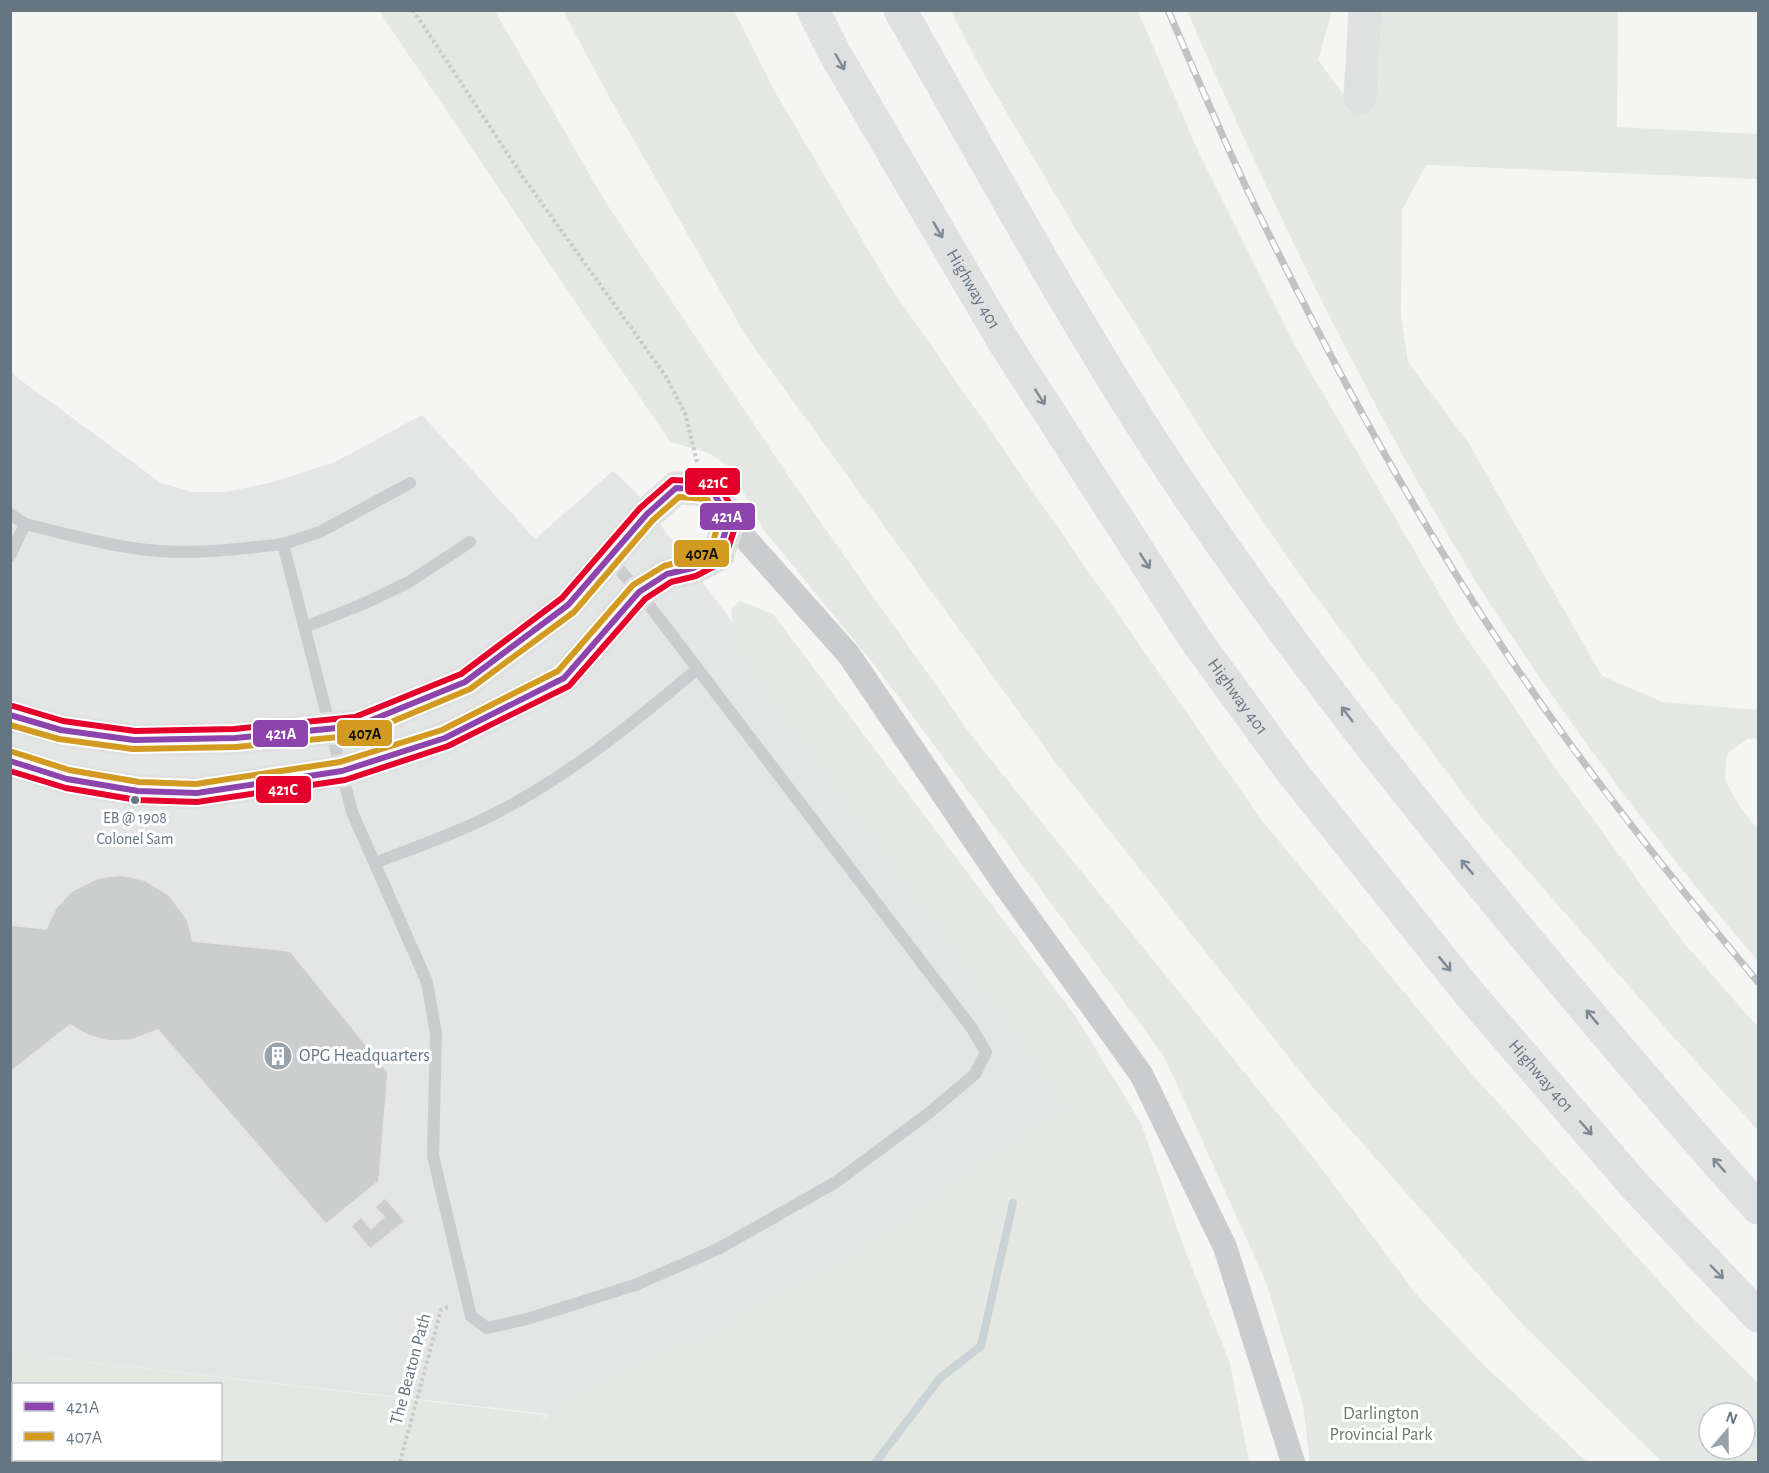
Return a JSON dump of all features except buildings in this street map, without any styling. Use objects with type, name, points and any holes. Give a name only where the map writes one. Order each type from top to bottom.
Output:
[{"type":"main road","name":"Highway 401","points":[[813,10],[834,52],[1002,339],[1202,649],[1292,772],[1408,920],[1635,1186],[1758,1316]]},
{"type":"main road","points":[[900,10],[1097,352],[1144,428],[1252,588],[1414,802],[1660,1099],[1758,1208]]},
{"type":"main road","points":[[1360,97],[1365,10]]},
{"type":"main road","points":[[10,715],[61,730],[134,740],[235,738],[357,726],[465,682],[568,605],[647,514],[676,488],[712,490],[729,520],[718,555],[693,568],[667,574],[639,592],[564,678],[445,738],[342,771],[185,793],[138,791],[67,779],[10,761]]},
{"type":"street","points":[[729,520],[849,655],[1006,886],[1141,1074],[1224,1247],[1293,1462]]},
{"type":"lane","points":[[10,514],[25,524],[89,540],[150,550],[217,550],[283,544],[320,532],[410,483]]},
{"type":"lane","points":[[10,556],[25,524]]},
{"type":"lane","points":[[305,627],[361,605],[409,582],[470,542]]},
{"type":"lane","points":[[283,544],[352,812],[427,982],[436,1034],[433,1156],[471,1316],[487,1328],[527,1319],[635,1285],[718,1249],[836,1182],[929,1113],[975,1074],[986,1052],[971,1027],[696,670],[639,592],[609,559]]},
{"type":"lane","points":[[375,863],[483,820],[565,771],[623,732],[696,670]]},
{"type":"path","points":[[413,10],[525,180],[665,375],[685,413],[696,452],[700,489]]},
{"type":"path","name":"The Beaton Path","points":[[400,1462],[441,1310],[467,1299]]},
{"type":"shaded area","points":[[11,373],[161,483],[193,492],[226,492],[273,482],[335,462],[422,415],[535,539],[613,471],[636,492],[1086,1100],[600,1420],[11,1353]]},
{"type":"green space","name":"Darlington Provincial Park","points":[[379,11],[495,11],[606,203],[795,486],[974,739],[1312,1156],[1417,1295],[1483,1364],[1587,1462],[1310,1462],[1303,1405],[1266,1282],[1164,1056],[877,668],[763,529],[730,467],[709,453],[670,442]]},
{"type":"green space","points":[[563,11],[734,11],[775,92],[889,285],[1260,818],[1470,1072],[1695,1321],[1758,1383],[1758,1462],[1662,1462],[1523,1325],[1310,1084],[1056,763],[746,336],[612,102]]},
{"type":"green space","points":[[951,11],[1138,11],[1197,149],[1293,342],[1457,624],[1559,773],[1683,942],[1758,1027],[1758,1130],[1479,815],[1299,574],[1213,448],[1078,233],[981,69]]},
{"type":"green space","points":[[1187,11],[1332,11],[1318,60],[1342,93],[1376,89],[1381,11],[1618,11],[1617,127],[1758,134],[1758,179],[1426,165],[1402,210],[1401,315],[1408,362],[1469,444],[1602,676],[1663,702],[1758,710],[1758,738],[1747,739],[1727,754],[1725,780],[1740,807],[1758,830],[1758,961],[1671,856],[1616,784],[1478,585],[1437,516],[1359,374],[1287,230]]},
{"type":"green space","points":[[740,601],[773,614],[1076,1017],[1141,1123],[1183,1245],[1230,1363],[1249,1462],[11,1462],[11,1353],[547,1415],[536,1430],[562,1398],[714,1331],[862,1248],[1052,1112],[1067,1109],[736,652],[731,608]]},
{"type":"waterway","points":[[876,1462],[940,1378],[981,1346],[1013,1203]]},
{"type":"railway","points":[[1168,10],[1234,160],[1285,267],[1374,436],[1439,547],[1507,654],[1566,739],[1692,903],[1758,982]]},
{"type":"transit line","name":"421C","points":[[10,771],[66,788],[137,800],[197,802],[345,780],[448,746],[569,686],[645,599],[671,582],[696,576],[724,561],[738,518],[717,482],[672,480],[640,508],[562,598],[461,674],[355,717],[234,729],[135,731],[63,721],[13,706]]},
{"type":"transit line","name":"421A","points":[[10,715],[61,730],[134,740],[235,738],[357,726],[465,682],[568,605],[647,514],[676,488],[712,490],[729,520],[718,555],[693,568],[667,574],[639,592],[564,678],[445,738],[342,771],[197,793],[138,791],[67,779],[10,761]]},
{"type":"transit line","name":"407A","points":[[10,725],[59,739],[133,749],[236,747],[360,735],[470,689],[574,612],[653,520],[679,497],[707,499],[719,521],[711,549],[690,559],[664,566],[633,585],[558,671],[442,730],[340,762],[196,784],[139,782],[69,770],[13,752]]},
{"type":"place","name":"EB @ 1908 Colonel Sam","points":[[135,800]]},
{"type":"place","name":"OPG Headquarters","points":[[278,1056]]}]
